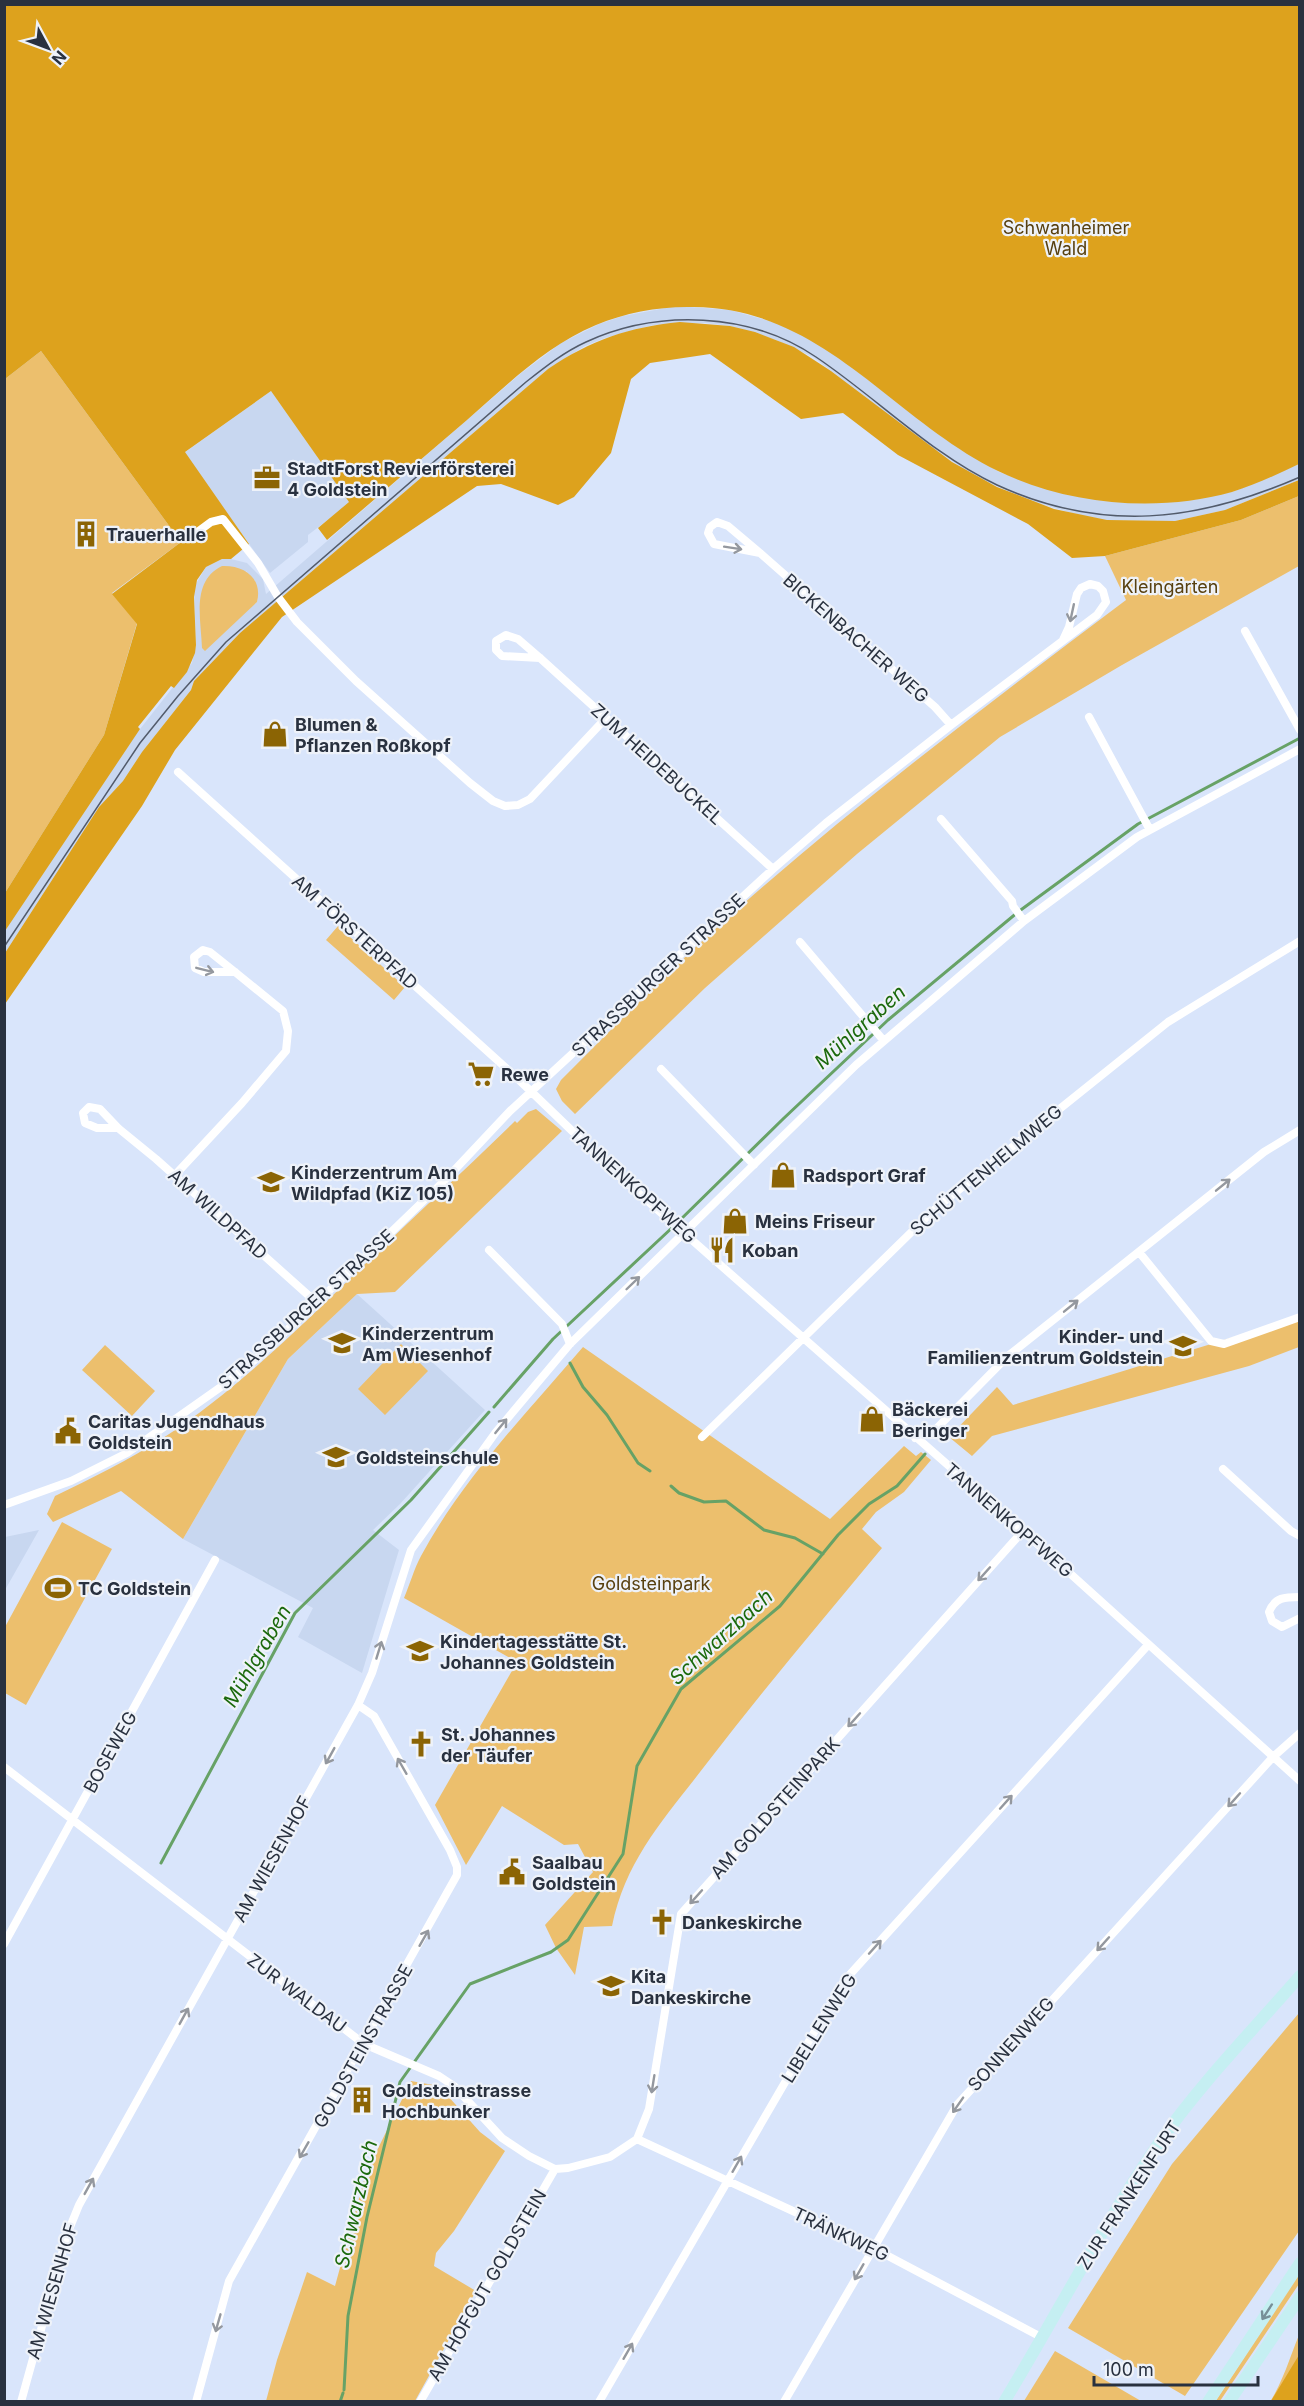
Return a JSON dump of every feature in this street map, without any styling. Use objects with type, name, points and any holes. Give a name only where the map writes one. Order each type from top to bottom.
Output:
[{"type":"street","points":[[192,536],[211,522],[223,519],[258,563],[278,597],[297,622],[338,663],[470,783],[493,801],[505,806],[518,805],[530,799],[606,718]]},
{"type":"street","name":"BICKENBACHER WEG","points":[[759,553],[714,544],[708,533],[710,527],[717,522],[728,525],[935,706],[951,725]]},
{"type":"street","name":"STRASSBURGER STRASSE","points":[[4,1505],[41,1494],[98,1468],[154,1436],[225,1384],[317,1303],[447,1178],[492,1128],[773,869],[951,725],[1063,640],[1104,608],[1106,597],[1098,586],[1090,584],[1077,594],[1069,627],[1063,640]]},
{"type":"street","points":[[1245,631],[1299,729]]},
{"type":"street","name":"ZUM HEIDEBUCKEL","points":[[540,658],[502,656],[496,650],[496,641],[501,636],[511,636],[540,658],[773,869]]},
{"type":"street","points":[[1089,717],[1149,827]]},
{"type":"street","name":"AM WIESENHOF","points":[[21,2402],[68,2232],[79,2205],[358,1705],[372,1673],[411,1550],[496,1432],[570,1344],[686,1232],[752,1163],[882,1039],[1023,919],[1149,827],[1299,749]]},
{"type":"street","name":"AM FÖRSTERPFAD","points":[[178,772],[532,1092]]},
{"type":"street","points":[[941,819],[1012,901],[1023,919]]},
{"type":"street","name":"SCHÜTTENHELMWEG","points":[[702,1437],[934,1209],[1168,1022],[1299,941]]},
{"type":"street","points":[[800,942],[882,1039]]},
{"type":"street","points":[[175,1175],[286,1051],[288,1031],[283,1011],[235,972]]},
{"type":"street","points":[[661,1069],[752,1163]]},
{"type":"street","name":"TANNENKOPFWEG","points":[[532,1092],[618,1175],[686,1232],[915,1438],[1023,1531],[1299,1780]]},
{"type":"street","name":"AM WILDPFAD","points":[[118,1128],[175,1175],[317,1303]]},
{"type":"street","points":[[915,1438],[935,1430],[1008,1356],[1264,1152],[1299,1130]]},
{"type":"street","points":[[489,1250],[562,1324],[570,1344]]},
{"type":"street","points":[[1139,1252],[1211,1341],[1224,1344],[1299,1317]]},
{"type":"street","points":[[1223,1469],[1299,1536]]},
{"type":"street","name":"AM GOLDSTEINPARK","points":[[637,2139],[649,2109],[681,1914],[1023,1531]]},
{"type":"street","name":"BOSEWEG","points":[[4,1944],[215,1560]]},
{"type":"street","points":[[1299,1597],[1278,1598],[1269,1612],[1272,1621],[1282,1627],[1299,1618]]},
{"type":"street","name":"LIBELLENWEG","points":[[599,2402],[844,1981],[1148,1645]]},
{"type":"street","name":"GOLDSTEINSTRASSE","points":[[196,2402],[229,2281],[457,1875],[455,1860],[450,1850],[374,1716],[358,1705]]},
{"type":"street","name":"SONNENWEG","points":[[784,2402],[957,2105],[1273,1757],[1299,1733]]},
{"type":"street","name":"ZUR WALDAU","points":[[4,1767],[364,2044],[439,2076],[454,2086],[502,2138],[555,2169]]},
{"type":"street","name":"ZUR FRANKENFURT","points":[[1004,2402],[1162,2138],[1299,1976]]},
{"type":"street","points":[[555,2169],[583,2165],[610,2157],[637,2139]]},
{"type":"street","name":"TRÄNKWEG","points":[[637,2139],[873,2248],[1041,2337]]},
{"type":"street","name":"AM HOFGUT GOLDSTEIN","points":[[420,2402],[555,2169]]},
{"type":"street","points":[[1208,2402],[1299,2263]]},
{"type":"street","points":[[1229,2402],[1299,2296]]},
{"type":"shaded area","points":[[676,306],[730,310],[780,324],[802,334],[841,359],[962,450],[999,472],[1036,486],[1106,501],[1152,503],[1193,500],[1235,491],[1299,464],[1299,480],[1225,510],[1175,521],[1107,520],[1078,515],[1035,502],[975,477],[813,357],[776,340],[730,326],[705,323],[653,325],[605,338],[585,346],[548,369],[240,633],[194,681],[191,690],[142,752],[123,781],[99,807],[5,953],[5,931],[23,901],[129,743],[192,663],[196,645],[194,587],[206,567],[222,559],[247,563],[263,579],[266,594],[520,374],[561,343],[599,324],[623,316]],"holes":[[[246,571],[255,581],[257,602],[243,614]]]},
{"type":"shaded area","name":"StadtForst Revierförsterei 4 Goldstein","points":[[271,391],[350,503],[308,535],[308,542],[270,573],[184,453]]},
{"type":"shaded area","name":"Goldsteinschule","points":[[357,1294],[485,1410],[400,1504],[373,1530],[399,1550],[362,1673],[298,1637],[313,1608],[183,1539],[288,1359]]},
{"type":"shaded area","points":[[39,1530],[5,1590],[5,1537]]},
{"type":"green space","name":"Schwanheimer Wald","points":[[5,5],[1299,5],[1299,464],[1258,483],[1203,499],[1143,504],[1083,498],[1054,492],[998,471],[960,449],[855,370],[819,346],[781,326],[740,312],[694,307],[669,308],[632,313],[608,320],[560,344],[512,380],[327,540],[318,528],[349,502],[271,391],[185,452],[249,544],[231,559],[222,559],[206,567],[197,580],[194,597],[196,645],[187,672],[174,688],[171,686],[138,727],[140,729],[5,931],[5,893],[104,735],[137,624],[112,594],[181,542],[41,351],[5,379]]},
{"type":"green space","points":[[680,322],[730,326],[755,332],[794,347],[831,371],[952,462],[997,487],[1054,509],[1107,520],[1175,521],[1225,510],[1299,480],[1299,496],[1241,520],[1105,556],[1072,558],[1028,524],[898,455],[843,413],[801,419],[710,354],[650,363],[631,379],[611,453],[574,497],[558,505],[501,484],[477,486],[282,617],[175,750],[142,806],[5,1004],[5,953],[99,807],[123,781],[142,752],[191,690],[194,681],[240,633],[548,369],[580,350],[611,336],[644,327]]},
{"type":"green space","points":[[41,351],[181,542],[112,593],[137,623],[104,735],[5,893],[5,379]]},
{"type":"green space","name":"Kleingärten","points":[[1299,496],[1299,566],[1122,665],[1000,737],[857,854],[705,988],[575,1114],[562,1101],[556,1089],[561,1080],[672,970],[741,906],[882,787],[1126,600],[1105,556],[1241,520]]},
{"type":"green space","points":[[222,566],[238,568],[250,575],[257,586],[257,602],[205,651],[202,648],[200,625],[202,591],[212,573]]},
{"type":"green space","points":[[338,926],[405,987],[394,1000],[326,940]]},
{"type":"green space","points":[[536,1109],[562,1131],[395,1292],[357,1294],[288,1359],[183,1539],[121,1491],[53,1522],[47,1514],[55,1496],[150,1446],[242,1379],[292,1335],[515,1121],[517,1123],[528,1112]]},
{"type":"green space","points":[[1299,1317],[1299,1347],[1249,1366],[992,1436],[972,1456],[949,1437],[997,1387],[1013,1405]]},
{"type":"green space","points":[[401,1344],[428,1371],[385,1415],[358,1389]]},
{"type":"green space","points":[[105,1345],[155,1391],[132,1416],[82,1370]]},
{"type":"green space","name":"Goldsteinpark","points":[[583,1347],[830,1519],[904,1446],[916,1456],[921,1452],[931,1460],[904,1492],[876,1512],[862,1529],[882,1548],[793,1655],[649,1839],[627,1879],[612,1926],[584,1927],[575,1975],[556,1948],[545,1925],[593,1872],[578,1844],[564,1845],[502,1806],[466,1865],[435,1805],[517,1662],[404,1598],[421,1556],[456,1500],[496,1447]]},
{"type":"green space","name":"TC Goldstein","points":[[62,1522],[112,1549],[26,1705],[5,1693],[5,1627]]},
{"type":"green space","points":[[1299,2013],[1299,2231],[1185,2396],[1068,2328],[1172,2164]]},
{"type":"green space","points":[[411,2081],[439,2086],[480,2132],[505,2151],[454,2231],[436,2253],[434,2266],[476,2291],[415,2401],[266,2401],[277,2360],[307,2272],[335,2286],[366,2173]]},
{"type":"green space","points":[[1299,2273],[1299,2284],[1220,2401],[1215,2402]]},
{"type":"green space","points":[[1299,2335],[1299,2401],[1270,2402],[1283,2377]]},
{"type":"green space","points":[[1055,2351],[1141,2401],[1024,2401]]},
{"type":"green space","points":[[1299,2355],[1299,2401],[1271,2401]]},
{"type":"waterway","name":"Mühlgraben","points":[[494,1407],[553,1339],[675,1225],[783,1119],[888,1020],[1018,912],[1138,824],[1300,738]]},
{"type":"waterway","points":[[570,1363],[583,1387],[607,1415],[638,1463],[650,1471]]},
{"type":"waterway","name":"Mühlgraben","points":[[161,1863],[295,1613],[411,1500],[489,1412]]},
{"type":"waterway","name":"Schwarzbach","points":[[344,2390],[348,2316],[367,2217],[400,2082],[470,1984],[551,1952],[568,1940],[623,1854],[637,1766],[681,1689],[780,1606],[838,1535],[869,1504],[897,1486],[925,1454]]},
{"type":"waterway","points":[[671,1486],[679,1493],[704,1502],[726,1501],[764,1530],[795,1538],[823,1554]]},
{"type":"waterway","name":"Schwarzbach","points":[[340,2402],[343,2393]]},
{"type":"tram line","points":[[4,947],[140,743],[226,642],[526,382],[570,350],[614,331],[673,320],[703,320],[762,331],[790,342],[816,357],[927,442],[973,472],[997,485],[1036,500],[1074,510],[1112,515],[1149,516],[1187,512],[1224,504],[1300,477]]},
{"type":"place","name":"StadtForst Revierförsterei 4 Goldstein","points":[[267,478]]},
{"type":"place","name":"Trauerhalle","points":[[86,534]]},
{"type":"place","name":"Blumen & Pflanzen Roßkopf","points":[[275,734]]},
{"type":"place","name":"Rewe","points":[[481,1074]]},
{"type":"place","name":"Radsport Graf","points":[[783,1175]]},
{"type":"place","name":"Kinderzentrum Am Wildpfad (KiZ 105)","points":[[271,1182]]},
{"type":"place","name":"Meins Friseur","points":[[735,1221]]},
{"type":"place","name":"Koban","points":[[722,1250]]},
{"type":"place","name":"Kinderzentrum Am Wiesenhof","points":[[342,1343]]},
{"type":"place","name":"Kinder- und Familienzentrum Goldstein","points":[[1183,1346]]},
{"type":"place","name":"Bäckerei Beringer","points":[[872,1419]]},
{"type":"place","name":"Caritas Jugendhaus Goldstein","points":[[68,1431]]},
{"type":"place","name":"Goldsteinschule","points":[[336,1457]]},
{"type":"place","name":"TC Goldstein","points":[[58,1588]]},
{"type":"place","name":"Kindertagesstätte St. Johannes Goldstein","points":[[420,1651]]},
{"type":"place","name":"St. Johannes der Täufer","points":[[421,1744]]},
{"type":"place","name":"Saalbau Goldstein","points":[[512,1872]]},
{"type":"place","name":"Dankeskirche","points":[[662,1922]]},
{"type":"place","name":"Kita Dankeskirche","points":[[611,1986]]},
{"type":"place","name":"Goldsteinstrasse Hochbunker","points":[[362,2100]]}]
